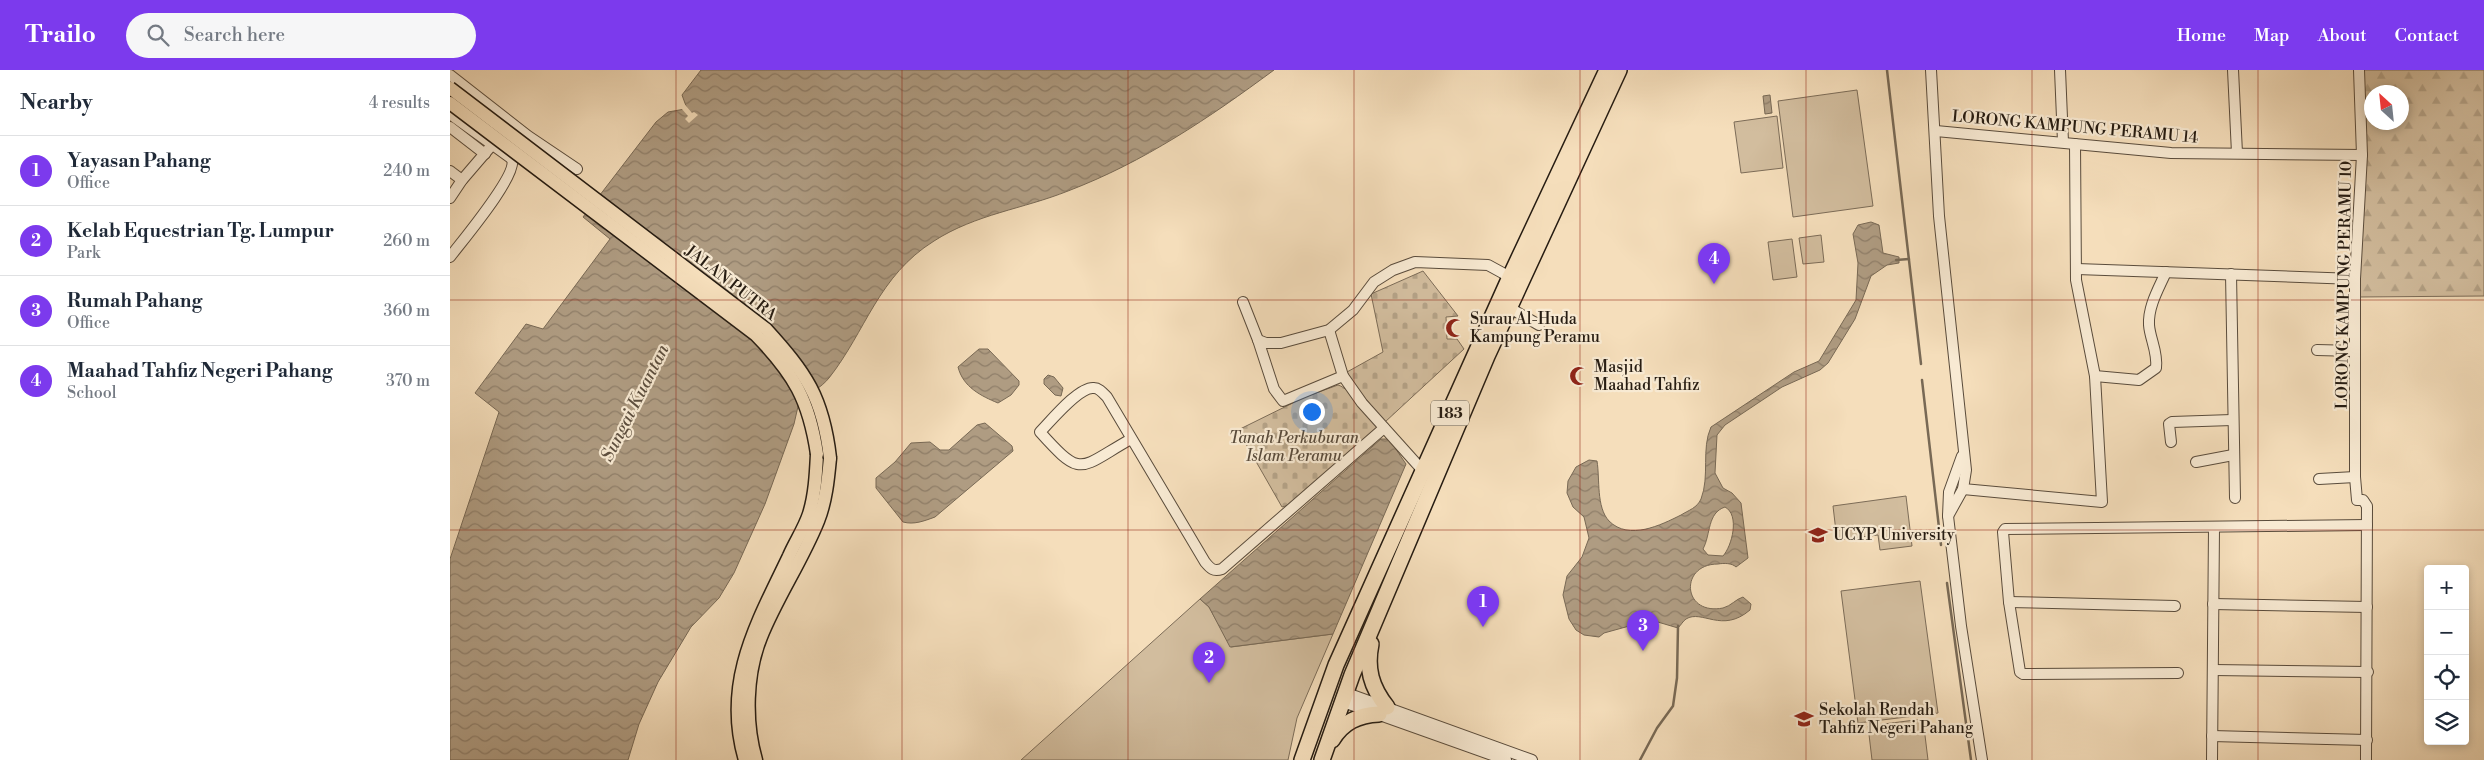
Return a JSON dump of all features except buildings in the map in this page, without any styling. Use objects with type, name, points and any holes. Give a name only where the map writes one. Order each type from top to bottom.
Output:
[{"type":"highway","name":"183","points":[[1302,760],[1336,665],[1510,277],[1607,70]]},
{"type":"highway","name":"183","points":[[1344,697],[1376,618],[1510,308],[1619,70]]},
{"type":"highway","points":[[1319,758],[1327,708],[1334,700],[1344,697],[1340,690],[1339,681],[1375,594],[1374,580]]},
{"type":"highway","points":[[1319,758],[1346,723],[1362,715],[1383,710],[1369,673],[1368,659],[1376,618]]},
{"type":"main road","name":"JALAN PUTRA","points":[[450,88],[766,329],[796,362],[810,384],[826,431],[824,456],[826,489],[819,520],[760,637],[751,672],[749,706],[752,747],[756,760]]},
{"type":"main road","name":"JALAN PUTRA","points":[[450,103],[756,335],[774,354],[801,393],[824,456],[808,515],[750,637],[742,668],[738,710],[745,760]]},
{"type":"street","points":[[1931,70],[1936,131],[1939,216],[1966,470],[1963,489],[1948,516]]},
{"type":"street","points":[[2060,70],[2063,142]]},
{"type":"street","points":[[2233,70],[2237,153]]},
{"type":"street","name":"LORONG KAMPUNG PERAMU 10","points":[[2359,70],[2362,155],[2355,279],[2356,477],[2357,500],[2363,500],[2367,506],[2367,526]]},
{"type":"street","points":[[450,75],[528,136],[550,149],[577,169]]},
{"type":"street","points":[[450,114],[512,159],[514,165],[503,188],[450,257]]},
{"type":"street","points":[[450,127],[485,154]]},
{"type":"street","name":"LORONG KAMPUNG PERAMU 14","points":[[1936,131],[2171,153],[2362,155]]},
{"type":"street","points":[[512,159],[523,156],[530,147],[528,136]]},
{"type":"street","points":[[1963,489],[2102,502],[2095,376],[2076,269],[2075,144]]},
{"type":"street","points":[[450,198],[462,180],[492,145]]},
{"type":"street","points":[[530,147],[550,149]]},
{"type":"street","points":[[450,171],[462,180]]},
{"type":"street","points":[[1258,340],[1266,343],[1281,343],[1329,330],[1353,310],[1374,282],[1408,264],[1422,262],[1479,264],[1494,267],[1510,277]]},
{"type":"street","points":[[2076,269],[2355,279]]},
{"type":"street","points":[[2095,376],[2139,380],[2156,368],[2154,343],[2149,323],[2153,303],[2166,272]]},
{"type":"street","points":[[2230,274],[2235,498]]},
{"type":"street","points":[[1243,302],[1274,389],[1278,397],[1283,401],[1343,376]]},
{"type":"street","points":[[1510,308],[1539,325]]},
{"type":"street","points":[[1329,330],[1343,376],[1384,428],[1424,472]]},
{"type":"street","points":[[2317,350],[2355,351]]},
{"type":"street","points":[[1131,439],[1080,466],[1073,464],[1061,455],[1040,432],[1075,396],[1094,387],[1107,397],[1205,562],[1211,569],[1216,571],[1222,569],[1384,428]]},
{"type":"street","points":[[2171,442],[2168,427],[2172,422],[2232,420]]},
{"type":"street","points":[[1963,453],[1950,492],[1948,516],[1982,760]]},
{"type":"street","points":[[2196,462],[2233,455]]},
{"type":"street","points":[[2318,479],[2356,477]]},
{"type":"street","points":[[2178,673],[2024,674],[2018,667],[2002,532],[2005,529],[2367,526],[2368,672],[2366,760]]},
{"type":"street","points":[[2212,760],[2214,528]]},
{"type":"street","points":[[2009,602],[2175,606]]},
{"type":"street","points":[[2213,604],[2367,607]]},
{"type":"street","points":[[2212,670],[2368,672]]},
{"type":"street","points":[[1344,697],[1352,694],[1383,710],[1506,760]]},
{"type":"street","points":[[1383,710],[1532,760]]},
{"type":"street","points":[[2212,736],[2367,740]]},
{"type":"green space","points":[[2357,70],[2484,70],[2484,296],[2358,297]]},
{"type":"green space","points":[[1857,90],[1873,206],[1793,217],[1778,101]]},
{"type":"green space","points":[[1777,116],[1783,168],[1741,173],[1734,122]]},
{"type":"green space","points":[[1821,235],[1824,262],[1803,264],[1799,238]]},
{"type":"green space","points":[[1792,239],[1797,277],[1773,280],[1768,242]]},
{"type":"green space","name":"Tanah Perkuburan Islam Peramu","points":[[1423,271],[1458,316],[1446,317],[1447,339],[1457,339],[1464,349],[1385,422],[1355,386],[1347,372],[1383,352],[1371,294]]},
{"type":"green space","name":"Tanah Perkuburan Islam Peramu","points":[[1338,385],[1354,397],[1378,428],[1289,505],[1282,507],[1238,430],[1305,397]]},
{"type":"green space","points":[[1906,496],[1912,546],[1880,550],[1878,535],[1837,540],[1833,506]]},
{"type":"green space","points":[[1920,581],[1938,713],[1858,723],[1841,591]]},
{"type":"green space","points":[[1200,599],[1209,607],[1231,647],[1333,634],[1297,718],[1288,760],[1021,760]]},
{"type":"green space","points":[[1923,719],[1928,760],[1872,760],[1868,726]]},
{"type":"water","name":"Sungai Kuantan","points":[[701,70],[1274,70],[1200,122],[1123,167],[1068,191],[966,224],[934,241],[915,255],[899,271],[874,305],[842,360],[829,378],[799,402],[794,424],[765,504],[734,573],[719,598],[691,627],[658,682],[639,724],[628,760],[450,760],[450,559],[499,412],[475,393],[526,324],[543,329],[610,239],[583,217],[656,122],[668,112],[685,109],[686,106],[682,95]]},
{"type":"water","points":[[1770,95],[1772,113],[1765,114],[1763,96]]},
{"type":"water","points":[[1871,222],[1879,225],[1883,253],[1899,257],[1899,263],[1887,265],[1871,276],[1855,319],[1828,363],[1820,370],[1782,387],[1725,425],[1717,435],[1715,473],[1723,488],[1732,493],[1741,503],[1748,558],[1736,567],[1725,563],[1705,566],[1697,572],[1692,580],[1690,589],[1693,598],[1699,604],[1709,608],[1723,608],[1743,597],[1751,604],[1750,610],[1740,617],[1722,621],[1692,617],[1685,620],[1678,628],[1651,620],[1604,633],[1599,637],[1584,635],[1576,630],[1569,619],[1563,595],[1567,576],[1582,557],[1589,538],[1584,517],[1573,507],[1567,493],[1568,481],[1576,467],[1589,460],[1597,461],[1602,508],[1609,521],[1617,527],[1635,531],[1655,527],[1695,507],[1701,499],[1704,490],[1706,444],[1711,427],[1794,372],[1819,361],[1856,300],[1858,263],[1853,234],[1858,225]],"holes":[[[1725,507],[1730,511],[1733,531],[1729,545],[1723,556],[1708,555],[1703,549],[1712,519],[1719,510]]]},
{"type":"water","points":[[979,349],[988,349],[1019,381],[1019,385],[1011,395],[998,403],[974,390],[960,374],[958,367]]},
{"type":"water","points":[[1048,375],[1054,377],[1063,388],[1061,396],[1055,395],[1044,384],[1044,379]]},
{"type":"water","points":[[985,423],[1012,446],[1013,451],[935,517],[915,523],[903,522],[876,488],[876,478],[895,462],[911,443],[930,442],[940,450],[949,450],[977,425]]},
{"type":"water","points":[[1381,439],[1389,439],[1406,464],[1333,634],[1230,647],[1209,607],[1200,599]]},
{"type":"pier","points":[[681,100],[692,113],[694,112],[698,115],[689,123],[685,119],[688,116],[681,108],[684,106]]},
{"type":"waterway","points":[[1887,70],[1921,364]]},
{"type":"waterway","points":[[1896,260],[1909,259]]},
{"type":"waterway","points":[[1922,380],[1941,545]]},
{"type":"waterway","points":[[1947,583],[1971,760]]},
{"type":"waterway","points":[[1640,760],[1657,728],[1673,706],[1677,678],[1678,626]]},
{"type":"place","name":"Maahad Tahfiz Negeri Pahang","points":[[1714,284]]},
{"type":"place","name":"Surau Al-Huda Kampung Peramu","points":[[1455,328]]},
{"type":"place","name":"Masjid Maahad Tahfiz","points":[[1579,376]]},
{"type":"place","name":"UCYP University","points":[[1818,535]]},
{"type":"place","name":"Yayasan Pahang","points":[[1483,627]]},
{"type":"place","name":"Rumah Pahang","points":[[1643,651]]},
{"type":"place","name":"Kelab Equestrian Tg. Lumpur","points":[[1209,683]]},
{"type":"place","name":"Sekolah Rendah Tahfiz Negeri Pahang","points":[[1804,719]]}]
